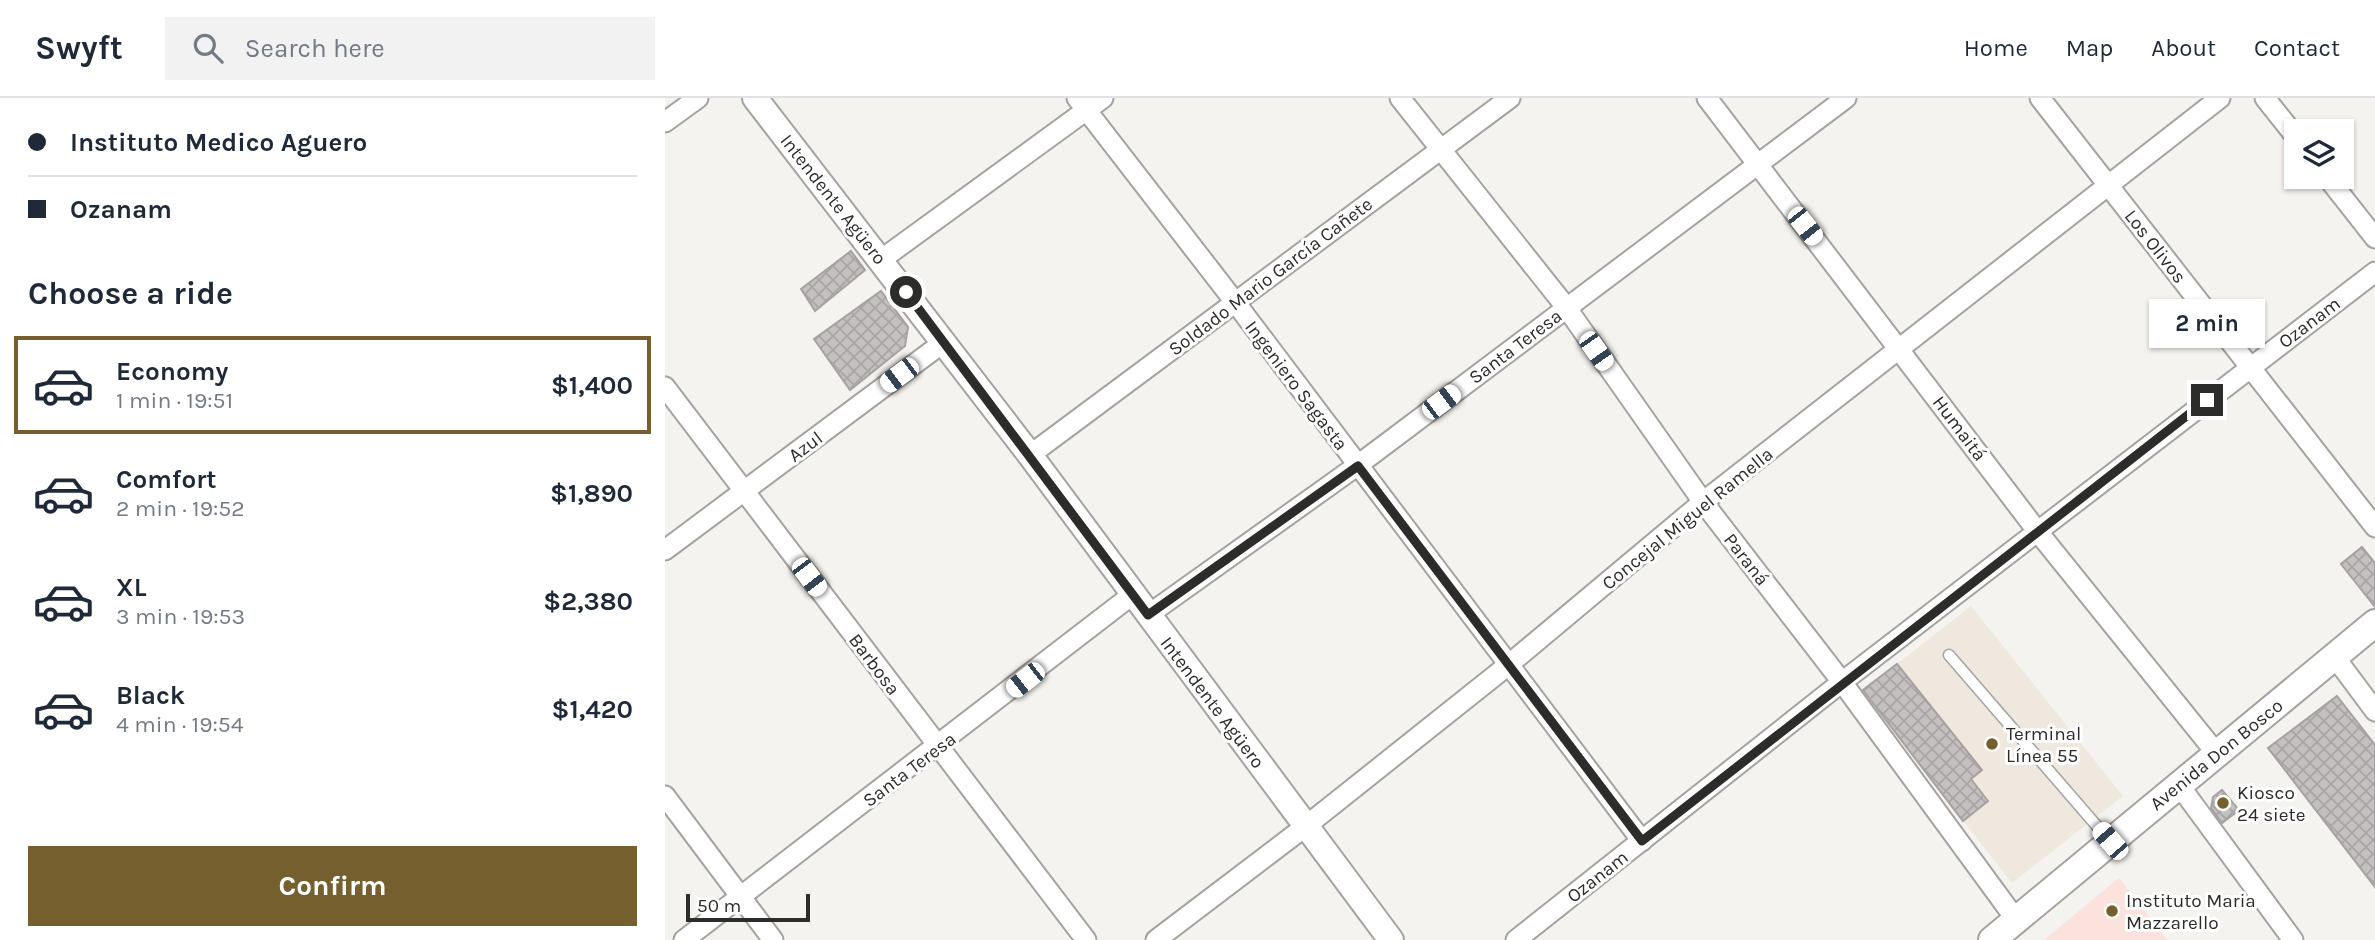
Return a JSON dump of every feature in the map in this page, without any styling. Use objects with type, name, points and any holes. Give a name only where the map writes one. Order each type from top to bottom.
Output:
[{"type":"main road","name":"Avenida Don Bosco","points":[[1992,940],[2375,623]]},
{"type":"street","points":[[665,122],[698,98]]},
{"type":"street","name":"Intendente Agüero","points":[[755,98],[1030,455],[1391,940]]},
{"type":"street","points":[[882,260],[1081,104],[1103,98]]},
{"type":"street","name":"Paraná","points":[[1400,98],[1566,307],[1703,502],[1843,682],[2017,920]]},
{"type":"street","name":"Soldado Mario García Cañete","points":[[1030,455],[1510,98]]},
{"type":"street","name":"Humaitá","points":[[1707,98],[2038,531],[2217,754]]},
{"type":"street","name":"Santa Teresa","points":[[1148,615],[1358,466],[1846,98]]},
{"type":"street","name":"Los Olivos","points":[[2040,98],[2375,527]]},
{"type":"street","name":"Concejal Miguel Ramella","points":[[1156,940],[1306,826],[1507,666],[1703,502],[1901,350],[2220,98]]},
{"type":"street","points":[[2265,98],[2284,122]]},
{"type":"street","name":"Ingeniero Sagasta","points":[[1081,104],[1235,302],[1507,666],[1642,841]]},
{"type":"street","points":[[2336,189],[2375,238]]},
{"type":"street","name":"Ozanam","points":[[1516,940],[1843,682],[2375,272]]},
{"type":"street","name":"Azul","points":[[665,550],[944,342]]},
{"type":"street","name":"Barbosa","points":[[665,387],[1086,940]]},
{"type":"street","name":"Santa Teresa","points":[[684,940],[939,747],[1132,595]]},
{"type":"street","points":[[2334,656],[2375,711]]},
{"type":"street","points":[[2179,785],[2293,940]]},
{"type":"street","points":[[665,796],[773,940]]},
{"type":"lane","points":[[1949,655],[2110,841]]},
{"type":"shaded area","name":"Terminal Línea 55","points":[[1971,606],[2123,796],[2012,883],[1861,692]]},
{"type":"shaded area","name":"Instituto Maria Mazzarello","points":[[2119,878],[2167,940],[2044,940],[2114,882]]},
{"type":"building","points":[[851,251],[865,270],[815,311],[801,289]]},
{"type":"building","points":[[881,291],[908,327],[905,346],[850,390],[814,339]]},
{"type":"building","points":[[2362,547],[2375,563],[2375,607],[2341,564]]},
{"type":"building","points":[[1897,664],[1982,770],[1971,779],[1988,801],[1963,821],[1863,690]]},
{"type":"building","points":[[2337,696],[2375,745],[2375,887],[2268,748]]},
{"type":"building","name":"Kiosco 24 siete","points":[[2222,790],[2239,810],[2222,823],[2211,808],[2213,797]]},
{"type":"place","name":"Terminal Línea 55","points":[[1992,744]]},
{"type":"place","name":"Kiosco 24 siete","points":[[2223,803]]},
{"type":"place","name":"Instituto Maria Mazzarello","points":[[2112,911]]},
{"type":"route","points":[[906,292],[1148,615],[1358,466],[1642,841],[2207,400]]}]
